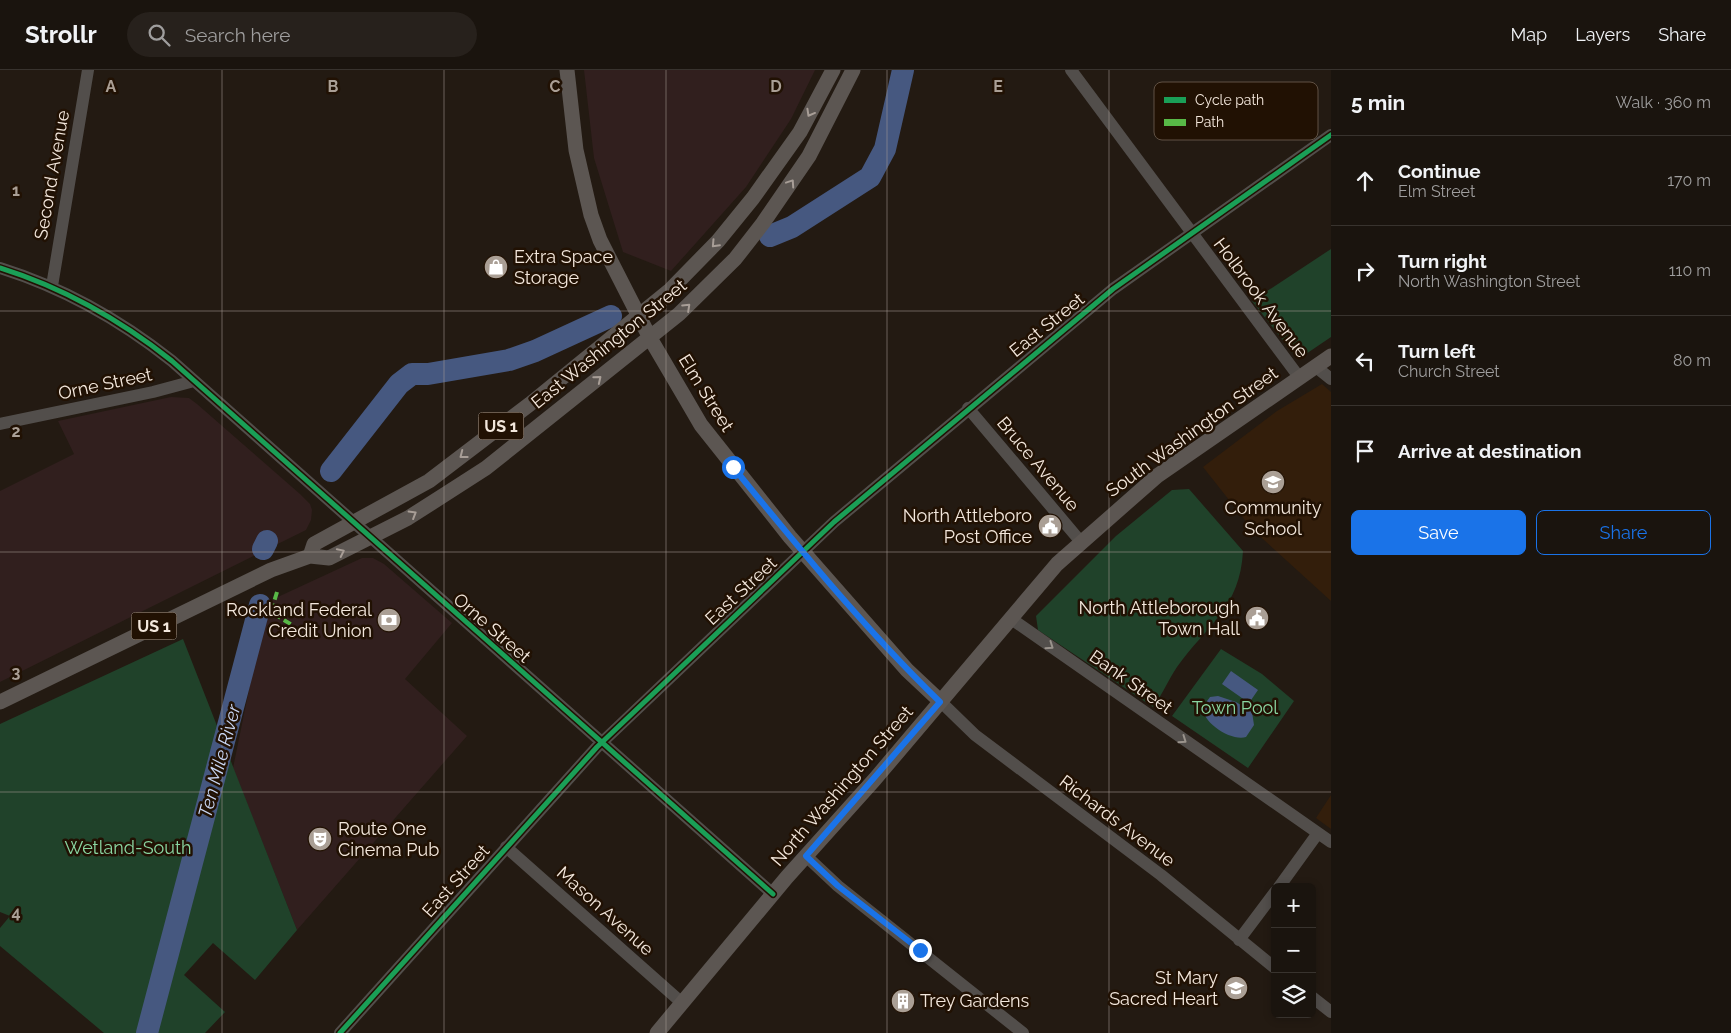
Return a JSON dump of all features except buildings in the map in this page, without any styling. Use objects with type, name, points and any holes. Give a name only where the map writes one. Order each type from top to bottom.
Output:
[{"type":"main road","name":"Elm Street","points":[[567,70],[576,150],[591,215],[600,240],[650,338],[701,425],[803,552],[907,670],[940,702]]},
{"type":"main road","name":"East Washington Street","points":[[310,556],[314,544],[429,481],[530,404],[688,273],[740,216],[800,132],[833,70]]},
{"type":"main road","name":"East Washington Street","points":[[0,702],[245,582],[310,556],[329,558],[408,518],[486,468],[650,338],[704,291],[735,258],[763,224],[809,156],[853,70]]},
{"type":"main road","name":"South Washington Street","points":[[940,702],[1057,564],[1081,542],[1157,476],[1331,356]]},
{"type":"main road","name":"North Washington Street","points":[[660,1032],[682,1002],[773,894],[940,702]]},
{"type":"street","name":"Second Avenue","points":[[52,286],[88,70]]},
{"type":"street","name":"Holbrook Avenue","points":[[1071,70],[1299,377]]},
{"type":"street","name":"East Street","points":[[340,1033],[601,742],[861,498],[1113,289],[1331,135]]},
{"type":"street","points":[[0,268],[52,286],[94,307],[124,325],[194,381]]},
{"type":"street","points":[[1316,367],[1331,379]]},
{"type":"street","name":"Orne Street","points":[[0,424],[153,392],[194,381],[773,894]]},
{"type":"street","name":"Bruce Avenue","points":[[968,408],[1081,542]]},
{"type":"street","name":"Bank Street","points":[[1010,618],[1331,842]]},
{"type":"street","name":"Richards Avenue","points":[[940,702],[975,735],[1162,875],[1271,965]]},
{"type":"street","points":[[1282,883],[1318,833]]},
{"type":"street","name":"Mason Avenue","points":[[506,847],[682,1002]]},
{"type":"street","points":[[806,856],[838,886],[1023,1033]]},
{"type":"street","points":[[1239,940],[1271,897]]},
{"type":"street","points":[[1316,1000],[1331,1012]]},
{"type":"shaded area","points":[[584,70],[815,70],[791,119],[746,187],[671,271],[623,252],[594,158]]},
{"type":"shaded area","name":"Community School","points":[[1322,384],[1331,392],[1331,601],[1252,529],[1203,467],[1277,411]]},
{"type":"shaded area","points":[[171,397],[189,398],[197,404],[300,494],[310,504],[312,510],[311,520],[306,530],[0,682],[0,491],[74,454],[58,421]]},
{"type":"shaded area","points":[[362,558],[373,558],[384,564],[452,623],[405,679],[467,736],[297,930],[233,768],[267,602]]},
{"type":"shaded area","points":[[1331,795],[1331,829],[1316,818]]},
{"type":"green space","points":[[1331,249],[1331,337],[1303,356],[1296,357],[1252,301]]},
{"type":"green space","points":[[1189,489],[1243,551],[1241,571],[1229,602],[1177,667],[1153,707],[1038,630],[1036,616],[1116,536],[1172,490]]},
{"type":"green space","name":"Wetland-South","points":[[183,639],[297,930],[255,980],[213,943],[184,975],[225,1012],[205,1033],[104,1033],[0,946],[0,928],[10,916],[0,912],[0,724]]},
{"type":"green space","name":"Town Pool","points":[[1221,649],[1262,674],[1294,701],[1248,768],[1172,716]]},
{"type":"water","points":[[1231,671],[1258,690],[1249,703],[1222,684]]},
{"type":"water","points":[[1218,696],[1236,702],[1252,712],[1254,725],[1246,737],[1233,737],[1226,734],[1212,725],[1207,719],[1204,713],[1205,705],[1210,697]]},
{"type":"waterway","name":"Ten Mile River","points":[[770,236],[792,227],[870,177],[885,149],[903,70]]},
{"type":"waterway","name":"Ten Mile River","points":[[331,471],[399,384],[412,374],[428,374],[509,360],[535,351],[611,316]]},
{"type":"waterway","name":"Ten Mile River","points":[[263,549],[267,541]]},
{"type":"waterway","name":"Ten Mile River","points":[[147,1033],[260,605]]},
{"type":"marked path","points":[[277,592],[271,612],[292,625],[289,629]]},
{"type":"cycle path","points":[[340,1033],[597,747],[834,522],[1113,289],[1331,135]]},
{"type":"cycle path","points":[[0,268],[46,285],[90,306],[132,332],[172,361],[773,894]]},
{"type":"place","name":"Extra Space Storage","points":[[496,267]]},
{"type":"place","name":"Community School","points":[[1273,482]]},
{"type":"place","name":"North Attleboro Post Office","points":[[1050,526]]},
{"type":"place","name":"North Attleborough Town Hall","points":[[1257,618]]},
{"type":"place","name":"Rockland Federal Credit Union","points":[[389,620]]},
{"type":"place","name":"Route One Cinema Pub","points":[[320,839]]},
{"type":"place","name":"St Mary Sacred Heart","points":[[1236,988]]},
{"type":"place","name":"Trey Gardens","points":[[903,1001]]},
{"type":"route","points":[[733,467],[840,596],[907,670],[940,702],[875,779],[806,856],[838,886],[920,950]]}]
